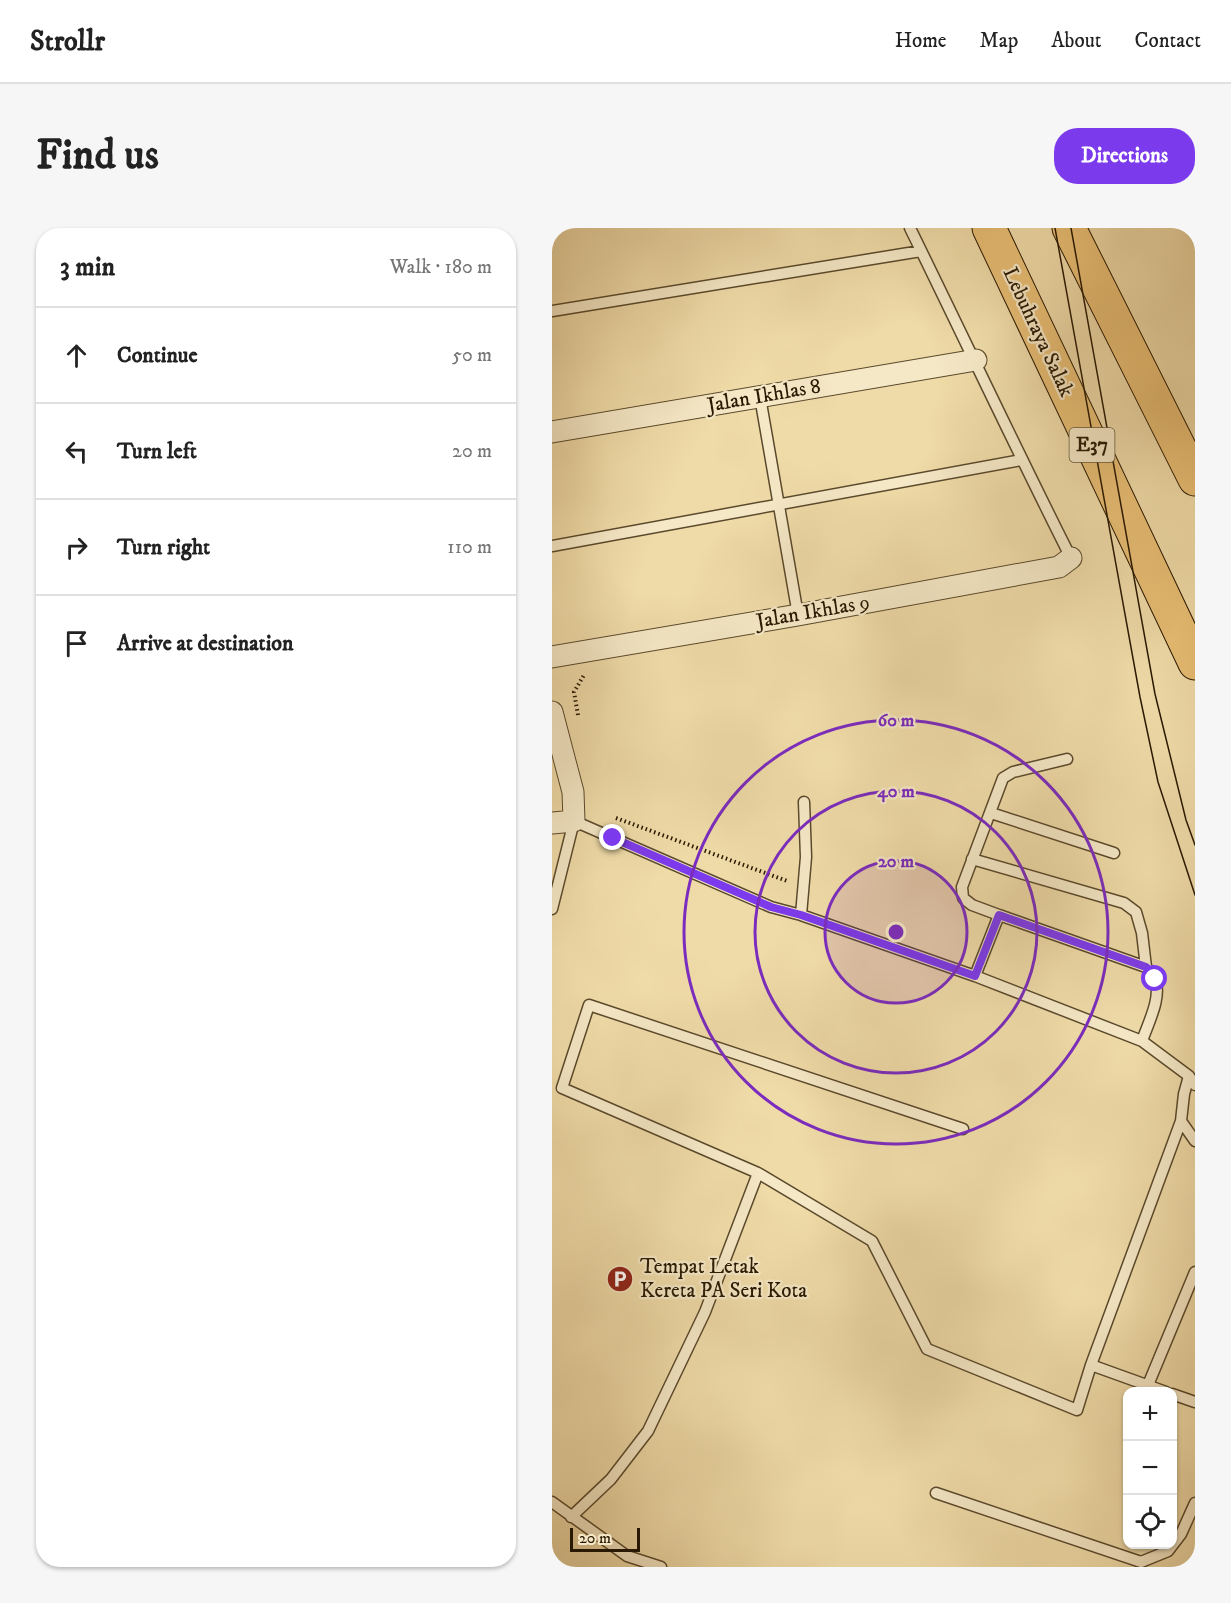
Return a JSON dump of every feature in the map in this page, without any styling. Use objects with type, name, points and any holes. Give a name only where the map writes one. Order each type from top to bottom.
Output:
[{"type":"highway","name":"Lebuhraya Salak","points":[[989,228],[1195,663]]},
{"type":"highway","points":[[1069,228],[1195,479]]},
{"type":"street","name":"Jalan Ikhlas 8","points":[[552,432],[976,360]]},
{"type":"street","name":"Jalan Ikhlas 9","points":[[552,657],[1059,567],[1071,558]]},
{"type":"street","points":[[552,712],[573,792],[574,821],[552,823]]},
{"type":"lane","points":[[910,228],[976,360],[1021,460],[1071,558]]},
{"type":"lane","points":[[552,311],[921,251]]},
{"type":"lane","points":[[760,397],[798,615]]},
{"type":"lane","points":[[552,546],[1021,460]]},
{"type":"lane","points":[[1067,759],[1013,772],[1003,778],[962,887],[963,897],[972,905],[1146,967]]},
{"type":"lane","points":[[801,915],[806,857],[804,802]]},
{"type":"lane","points":[[991,813],[1114,853]]},
{"type":"lane","points":[[552,909],[574,821],[771,907],[801,915],[975,976],[1142,1041],[1192,1080],[1184,1094],[1181,1121],[1091,1365],[1077,1410],[927,1349],[872,1241],[758,1173],[562,1088],[589,1005],[963,1129]]},
{"type":"lane","points":[[972,858],[1124,903],[1137,912],[1146,967],[1155,979],[1156,995],[1142,1041]]},
{"type":"lane","points":[[975,976],[999,915]]},
{"type":"lane","points":[[1181,1121],[1195,1141]]},
{"type":"lane","points":[[571,1516],[611,1479],[648,1431],[705,1312],[758,1173]]},
{"type":"lane","points":[[1148,1385],[1195,1272]]},
{"type":"lane","points":[[1091,1365],[1153,1387]]},
{"type":"lane","points":[[1177,1395],[1195,1402]]},
{"type":"lane","points":[[936,1493],[1141,1562],[1168,1551],[1181,1534],[1195,1503]]},
{"type":"lane","points":[[552,1502],[627,1556],[661,1567]]},
{"type":"path","points":[[579,721],[574,692],[584,675]]},
{"type":"path","points":[[616,818],[804,887]]},
{"type":"tram line","points":[[1055,228],[1140,697],[1158,782],[1195,895]]},
{"type":"tram line","points":[[1071,228],[1155,694],[1186,820],[1195,845]]},
{"type":"place","name":"Tempat Letak Kereta PA Seri Kota","points":[[620,1279]]},
{"type":"route","points":[[613,838],[771,907],[801,915],[975,976],[999,915],[1146,967],[1155,979]]}]
